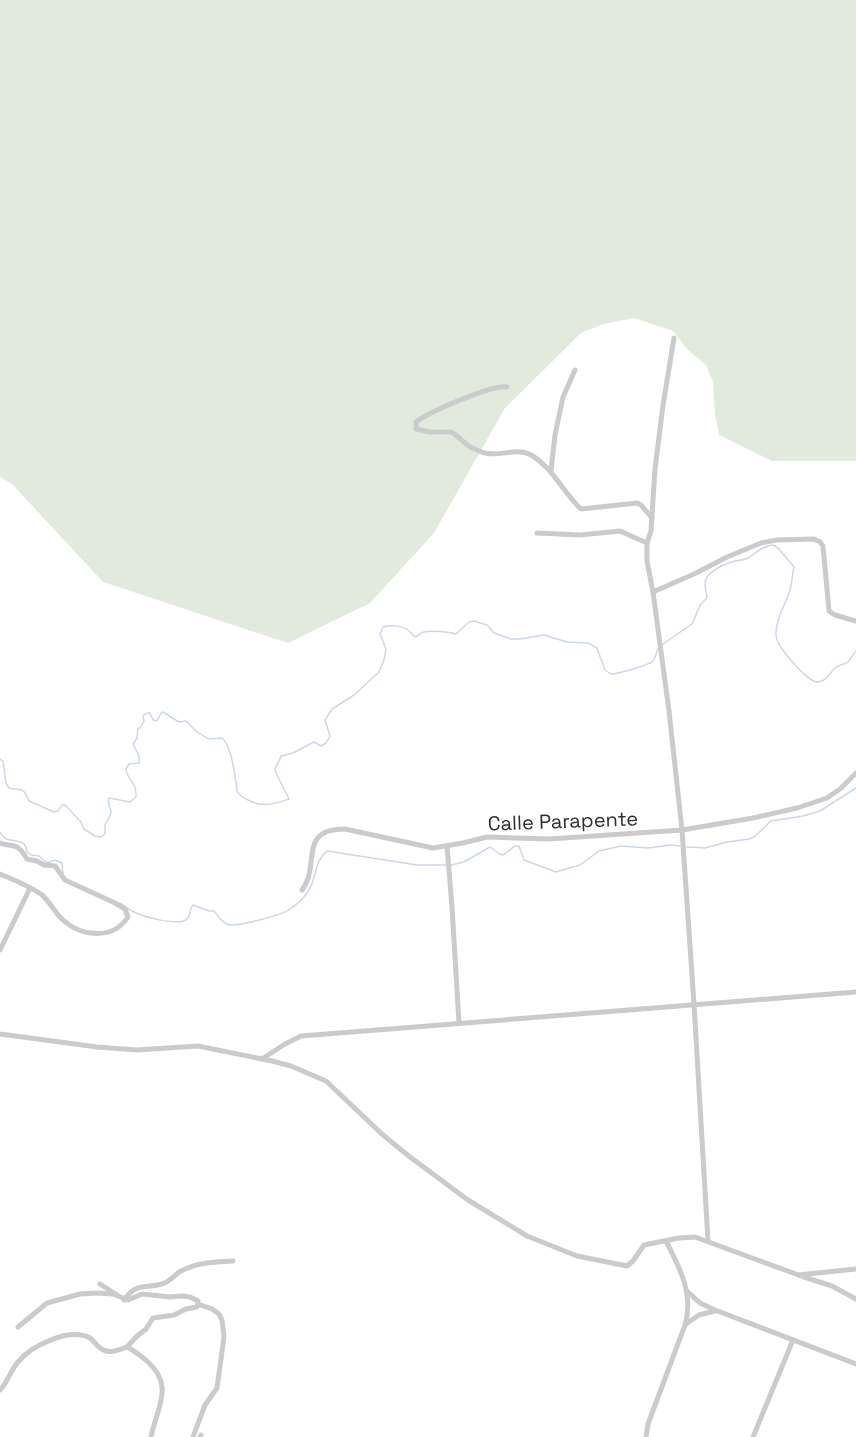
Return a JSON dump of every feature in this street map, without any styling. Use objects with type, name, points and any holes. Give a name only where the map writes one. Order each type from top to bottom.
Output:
[{"type":"street","points":[[674,338],[655,469],[647,561],[669,711],[682,830],[708,1241]]},
{"type":"street","points":[[551,471],[555,435],[563,397],[575,370]]},
{"type":"street","points":[[507,387],[486,390],[433,413],[418,420],[416,429],[454,433],[467,446],[488,454],[525,452],[551,471],[581,509],[637,503],[652,518]]},
{"type":"street","points":[[537,533],[580,535],[620,531],[647,543]]},
{"type":"street","points":[[653,592],[761,543],[814,539],[823,546],[829,611],[856,621]]},
{"type":"street","name":"Calle Parapente","points":[[302,890],[309,878],[311,854],[315,841],[332,830],[355,831],[433,848],[487,837],[549,839],[682,830],[797,808],[827,798],[856,773]]},
{"type":"street","points":[[0,843],[20,848],[27,859],[55,866],[65,880],[115,903],[125,909],[128,917],[117,929],[109,933],[85,932],[60,918],[42,895],[0,874]]},
{"type":"street","points":[[447,846],[459,1023]]},
{"type":"street","points":[[0,950],[30,888]]},
{"type":"street","points":[[262,1059],[301,1036],[856,992]]},
{"type":"street","points":[[0,1034],[137,1050],[198,1046],[291,1066],[326,1081],[410,1157],[468,1200],[528,1236],[577,1256],[624,1266],[631,1263],[644,1245],[690,1237],[708,1241],[832,1286],[856,1299]]},
{"type":"street","points":[[646,1437],[648,1424],[685,1325],[689,1305],[687,1291],[666,1241]]},
{"type":"street","points":[[124,1300],[135,1288],[164,1284],[179,1272],[194,1265],[233,1261]]},
{"type":"street","points":[[798,1275],[856,1269]]},
{"type":"street","points":[[100,1284],[124,1300],[142,1294],[182,1296],[195,1299],[198,1304],[212,1308],[219,1314],[224,1337],[217,1388],[205,1405],[193,1437]]},
{"type":"street","points":[[687,1291],[700,1303],[715,1311],[856,1364]]},
{"type":"street","points":[[18,1327],[47,1303],[84,1293],[118,1296]]},
{"type":"street","points":[[0,1390],[20,1360],[44,1343],[61,1335],[89,1338],[106,1352],[111,1352],[127,1347],[155,1317],[174,1315],[197,1307],[198,1304]]},
{"type":"street","points":[[685,1325],[699,1315],[715,1311]]},
{"type":"street","points":[[753,1437],[793,1340]]},
{"type":"street","points":[[127,1347],[140,1355],[156,1370],[163,1386],[162,1399],[151,1437]]},
{"type":"shaded area","points":[[0,0],[856,0],[856,461],[772,461],[719,435],[713,382],[706,365],[688,350],[673,331],[634,318],[604,324],[581,333],[505,408],[434,533],[370,603],[288,643],[103,582],[12,484],[0,477]]},
{"type":"waterway","points":[[663,644],[692,624],[700,605],[707,598],[705,584],[710,574],[723,565],[746,559],[763,548],[773,545],[794,567],[790,590],[776,630],[777,640],[786,654],[806,676],[820,682],[837,667],[848,662],[856,651]]},
{"type":"waterway","points":[[0,759],[3,761],[6,783],[9,788],[22,790],[29,801],[54,812],[65,805],[81,822],[84,829],[101,837],[105,834],[105,825],[110,816],[109,798],[130,802],[136,797],[134,784],[126,769],[129,764],[139,763],[139,756],[133,744],[137,738],[138,728],[144,721],[143,716],[147,713],[150,713],[156,721],[163,712],[179,722],[186,721],[208,739],[222,738],[230,752],[237,791],[240,795],[264,805],[289,799],[275,770],[281,756],[293,753],[314,742],[321,746],[326,743],[330,736],[325,720],[332,709],[354,695],[379,672],[386,649],[380,634],[383,627],[402,627],[415,637],[427,631],[456,634],[469,622],[474,621],[487,625],[494,633],[511,639],[544,635],[567,642],[588,643],[597,648],[605,670],[611,674],[650,663],[655,658],[658,648]]},
{"type":"waterway","points":[[687,847],[705,848],[749,839],[771,821],[820,811],[856,788]]},
{"type":"waterway","points":[[0,832],[7,839],[23,843],[31,855],[39,856],[47,863],[55,860],[62,863],[63,873]]},
{"type":"waterway","points":[[451,865],[464,862],[490,847],[503,855],[515,846],[519,846],[524,860],[556,872],[580,865],[599,851],[621,846],[648,848],[680,846]]},
{"type":"waterway","points":[[120,903],[144,916],[178,922],[188,918],[193,905],[214,911],[221,920],[232,925],[278,914],[297,904],[310,888],[319,861],[327,851],[417,865],[447,865]]}]
